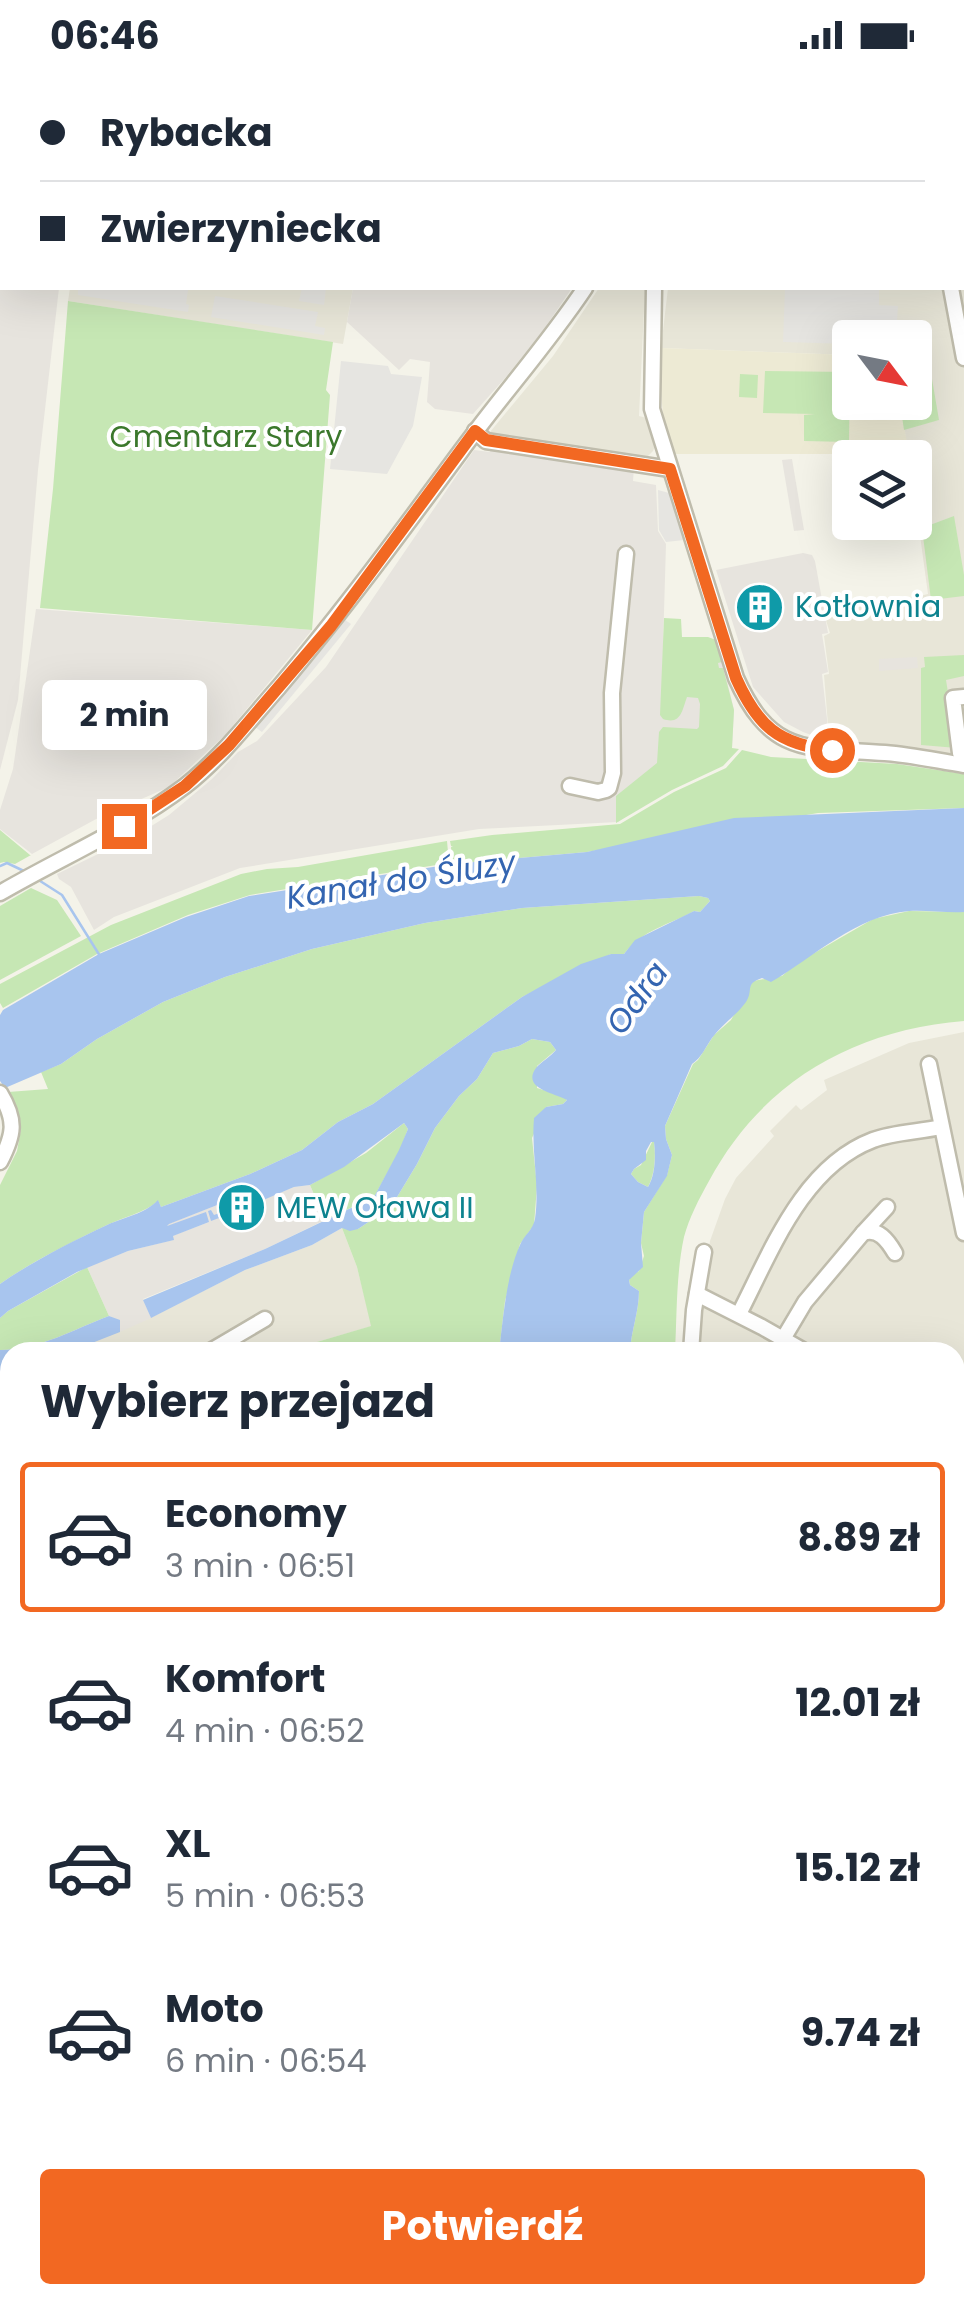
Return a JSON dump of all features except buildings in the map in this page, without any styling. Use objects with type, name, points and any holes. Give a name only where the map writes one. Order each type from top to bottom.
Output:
[{"type":"street","points":[[2,892],[140,816],[185,786],[229,745],[331,626],[584,290]]},
{"type":"street","points":[[654,290],[652,409],[662,468],[736,678],[759,720],[779,735],[812,748],[964,764],[953,698],[964,697]]},
{"type":"street","points":[[952,290],[964,358]]},
{"type":"street","points":[[475,431],[486,440],[662,468]]},
{"type":"street","points":[[570,786],[606,790],[613,773],[612,693],[626,554]]},
{"type":"street","points":[[929,1064],[964,1233]]},
{"type":"street","points":[[0,1093],[14,1131],[0,1162]]},
{"type":"street","points":[[739,1314],[786,1224],[825,1171],[871,1140],[941,1127]]},
{"type":"street","points":[[782,1339],[805,1302],[887,1207]]},
{"type":"street","points":[[862,1234],[877,1232],[895,1254]]},
{"type":"street","points":[[692,1342],[704,1252]]},
{"type":"street","points":[[697,1294],[788,1342]]},
{"type":"street","points":[[226,1342],[265,1320]]},
{"type":"shaded area","points":[[0,290],[59,290],[18,700],[0,770]]},
{"type":"shaded area","points":[[70,290],[353,290],[343,344],[68,301]]},
{"type":"shaded area","points":[[78,290],[188,290],[189,305],[188,312],[78,295]]},
{"type":"shaded area","points":[[302,290],[326,290],[324,305],[299,301]]},
{"type":"shaded area","points":[[353,290],[571,290],[542,332],[473,414],[435,409],[427,402],[430,362],[410,359],[399,370],[347,322]]},
{"type":"shaded area","points":[[598,290],[645,290],[639,416],[647,418],[655,446],[644,460],[491,435],[553,356]]},
{"type":"shaded area","points":[[668,290],[964,290],[964,760],[829,737],[824,675],[829,674],[824,636],[830,633],[823,611],[928,594],[921,540],[932,540],[932,440],[906,440],[903,420],[932,420],[932,320],[832,320],[832,354],[661,348]]},
{"type":"shaded area","points":[[785,290],[879,290],[879,305],[898,306],[897,320],[832,320],[832,343],[783,342]]},
{"type":"shaded area","points":[[215,296],[318,312],[315,326],[325,328],[324,335],[211,317]]},
{"type":"shaded area","points":[[661,348],[832,354],[832,420],[903,420],[907,440],[832,440],[832,454],[674,454],[663,417]]},
{"type":"shaded area","points":[[341,361],[388,366],[391,374],[422,377],[413,426],[387,474],[330,469]]},
{"type":"shaded area","points":[[492,445],[634,467],[633,481],[656,485],[658,531],[666,544],[663,646],[719,648],[734,710],[732,748],[674,781],[618,822],[479,829],[240,868],[114,917],[94,930],[71,887],[57,874],[169,815],[238,752],[257,741],[326,667],[474,450],[490,452]]},
{"type":"shaded area","points":[[792,459],[804,530],[794,531],[782,460]]},
{"type":"shaded area","points":[[658,490],[669,493],[684,540],[666,542],[659,530]]},
{"type":"shaded area","points":[[803,553],[812,555],[815,561],[828,633],[822,634],[828,672],[822,674],[829,737],[817,737],[784,722],[753,687],[716,570]]},
{"type":"shaded area","points":[[36,609],[312,630],[226,734],[169,787],[98,818],[32,854],[0,829],[0,810],[13,769]]},
{"type":"shaded area","points":[[345,620],[351,624],[262,732],[255,727]]},
{"type":"shaded area","points":[[917,657],[918,668],[879,671],[879,659]]},
{"type":"shaded area","points":[[964,1032],[964,1342],[697,1342],[710,1241],[736,1178],[774,1136],[770,1131],[796,1105],[801,1110],[827,1090],[824,1080],[909,1043]]},
{"type":"shaded area","points":[[310,1185],[325,1220],[143,1299],[151,1318],[120,1332],[120,1321],[109,1316],[87,1267],[173,1240],[172,1236],[209,1222],[168,1224],[235,1198],[232,1204],[245,1200],[247,1206],[294,1187]],"holes":[[[232,1204],[227,1215],[211,1220]]]},
{"type":"shaded area","points":[[342,1228],[372,1326],[317,1342],[93,1342],[245,1270],[312,1245]]},
{"type":"green space","name":"Cmentarz Stary","points":[[68,301],[333,342],[326,390],[330,395],[312,630],[40,608]]},
{"type":"green space","points":[[765,371],[832,372],[832,420],[849,420],[849,440],[804,441],[804,415],[815,414],[763,413]]},
{"type":"green space","points":[[740,374],[758,375],[757,398],[739,397]]},
{"type":"green space","points":[[932,379],[939,420],[904,430],[903,420],[932,420]]},
{"type":"green space","points":[[954,516],[964,596],[931,600],[924,540],[932,540],[932,524]]},
{"type":"green space","points":[[664,618],[681,619],[682,637],[716,640],[722,662],[718,663],[719,668],[723,668],[734,710],[732,748],[739,749],[723,766],[616,823],[616,796],[657,763],[659,732],[663,727],[699,727],[698,698],[687,697],[680,716],[674,720],[660,715]]},
{"type":"green space","points":[[964,655],[964,676],[946,680],[957,748],[921,745],[924,657]]},
{"type":"green space","points":[[742,750],[771,757],[897,764],[964,774],[964,808],[818,813],[587,852],[452,864],[450,841],[620,824],[674,792],[726,768]]},
{"type":"green space","points":[[0,830],[31,855],[15,864],[0,863]]},
{"type":"green space","points":[[447,841],[449,863],[250,895],[188,915],[97,954],[3,1008],[0,1003],[0,984],[111,925],[241,874]]},
{"type":"green space","points":[[31,888],[57,900],[81,936],[0,980],[0,906]]},
{"type":"green space","points":[[699,896],[710,901],[700,912],[694,911],[648,933],[624,954],[611,954],[522,997],[302,1150],[161,1207],[158,1201],[52,1253],[0,1284],[0,1185],[17,1151],[21,1129],[8,1092],[48,1089],[41,1072],[61,1064],[163,1002],[312,949],[425,923],[522,908]]},
{"type":"green space","points":[[909,911],[964,912],[964,1021],[923,1026],[849,1049],[784,1089],[756,1116],[709,1181],[686,1230],[678,1280],[675,1342],[631,1342],[639,1291],[629,1280],[639,1271],[644,1256],[644,1212],[667,1175],[672,1155],[665,1126],[693,1064],[714,1035],[731,1020],[753,981],[782,976],[797,963],[873,919]]},
{"type":"green space","points":[[532,1039],[550,1042],[556,1050],[537,1066],[537,1088],[567,1100],[546,1107],[532,1138],[537,1186],[534,1225],[520,1244],[505,1301],[500,1342],[317,1342],[371,1326],[357,1267],[342,1228],[358,1229],[391,1207],[435,1128],[477,1079],[493,1053]]},
{"type":"green space","points":[[404,1123],[408,1129],[400,1150],[374,1197],[325,1220],[310,1185],[366,1153]]},
{"type":"green space","points":[[652,1142],[654,1165],[648,1187],[631,1174],[641,1165]]},
{"type":"green space","points":[[87,1267],[109,1316],[44,1342],[0,1342],[0,1318]]},
{"type":"water","points":[[964,808],[964,912],[890,914],[854,929],[771,982],[756,980],[746,1002],[692,1064],[665,1126],[672,1155],[667,1176],[644,1212],[643,1267],[629,1280],[639,1291],[631,1342],[500,1342],[511,1270],[535,1219],[534,1118],[546,1107],[567,1100],[533,1081],[536,1068],[556,1050],[550,1042],[532,1039],[493,1053],[477,1079],[435,1128],[391,1207],[358,1229],[342,1228],[312,1245],[245,1270],[151,1318],[143,1300],[265,1249],[374,1197],[408,1129],[404,1123],[344,1167],[310,1185],[294,1187],[247,1207],[244,1200],[232,1205],[227,1215],[211,1221],[208,1211],[214,1215],[227,1210],[225,1204],[235,1198],[169,1224],[206,1212],[209,1222],[173,1236],[174,1240],[128,1251],[77,1272],[0,1318],[0,1284],[26,1267],[93,1231],[141,1212],[158,1200],[161,1207],[302,1150],[522,997],[581,964],[624,954],[635,940],[694,911],[700,912],[710,901],[699,896],[522,908],[425,923],[312,949],[163,1002],[61,1064],[5,1088],[0,1081],[3,1010],[99,954],[186,917],[249,896],[452,864],[587,852],[734,818]],"holes":[[[651,1142],[654,1166],[648,1187],[631,1174],[646,1160]]]},
{"type":"water","points":[[109,1316],[120,1320],[120,1332],[94,1342],[44,1342]]},
{"type":"waterway","points":[[0,866],[7,863],[26,872]]},
{"type":"waterway","points":[[37,879],[62,895],[100,956]]},
{"type":"place","name":"Kotłownia","points":[[760,607]]},
{"type":"place","name":"MEW Oława II","points":[[241,1208]]},
{"type":"route","points":[[124,826],[185,786],[229,745],[331,626],[475,431],[486,440],[670,469],[736,678],[750,708],[772,732],[806,746],[832,750]]},
{"type":"water label","name":"Kanał do Śluzy","points":[[401,880]]},
{"type":"water label","name":"Odra","points":[[637,998]]}]
